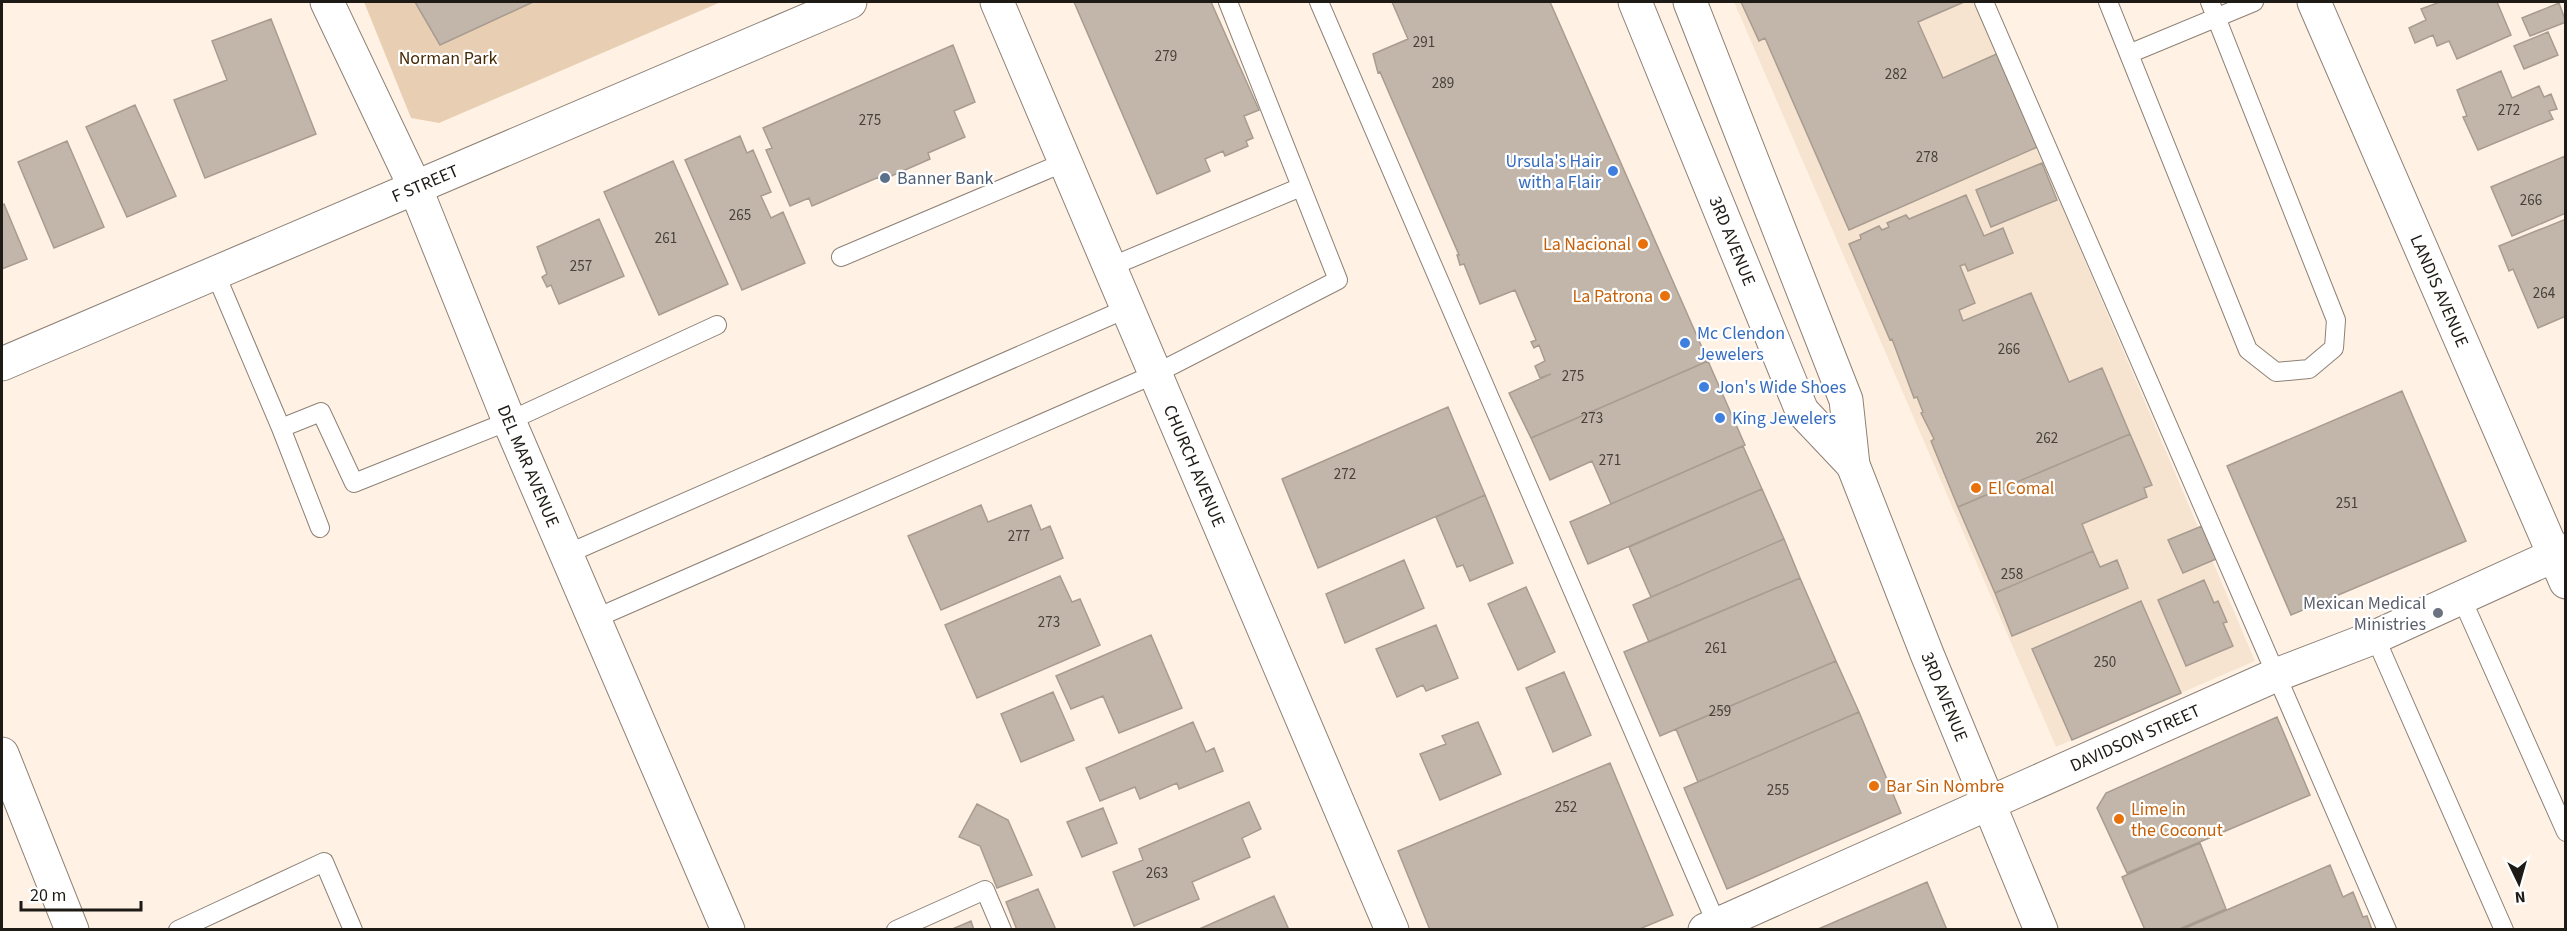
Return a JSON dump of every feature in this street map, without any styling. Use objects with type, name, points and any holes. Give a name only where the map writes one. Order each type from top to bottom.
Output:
[{"type":"street","name":"DEL MAR AVENUE","points":[[327,2],[415,187],[509,421],[728,930]]},
{"type":"street","name":"F STREET","points":[[2,364],[216,275],[804,10],[850,2]]},
{"type":"street","name":"CHURCH AVENUE","points":[[997,2],[1392,930]]},
{"type":"street","name":"3RD AVENUE","points":[[1635,2],[1802,411],[1853,465]]},
{"type":"street","name":"3RD AVENUE","points":[[1690,2],[1846,400],[1853,465],[2041,930]]},
{"type":"street","name":"LANDIS AVENUE","points":[[2313,2],[2562,563]]},
{"type":"street","name":"DAVIDSON STREET","points":[[1711,927],[1989,805],[2276,675],[2375,637],[2461,597],[2562,563]]},
{"type":"street","points":[[2,754],[72,930]]},
{"type":"lane","points":[[594,619],[1155,374],[1338,280],[1228,2]]},
{"type":"lane","points":[[1319,2],[1711,927]]},
{"type":"lane","points":[[1984,2],[2387,930]]},
{"type":"lane","points":[[2108,2],[2131,52],[2248,350],[2276,372],[2309,369],[2334,348],[2336,320],[2214,9]]},
{"type":"lane","points":[[2131,52],[2214,9],[2254,2]]},
{"type":"lane","points":[[841,257],[1065,162]]},
{"type":"lane","points":[[1110,267],[1301,187]]},
{"type":"lane","points":[[216,275],[281,428],[320,528]]},
{"type":"lane","points":[[567,554],[1128,308]]},
{"type":"lane","points":[[281,428],[321,412],[354,483],[509,421],[717,326]]},
{"type":"lane","points":[[2461,597],[2565,832]]},
{"type":"lane","points":[[2375,637],[2504,930]]},
{"type":"lane","points":[[178,930],[324,862],[353,930]]},
{"type":"lane","points":[[896,930],[985,890],[1002,930]]},
{"type":"shaded area","points":[[1734,2],[1975,2],[2255,661],[2056,747]]},
{"type":"green space","name":"Norman Park","points":[[364,2],[721,2],[439,123],[411,118]]},
{"type":"building","points":[[415,2],[533,2],[440,45]]},
{"type":"building","points":[[1074,2],[1211,2],[1259,110],[1244,116],[1253,138],[1246,141],[1248,146],[1225,156],[1223,151],[1205,159],[1210,171],[1157,194]]},
{"type":"building","points":[[1392,2],[1550,2],[1708,361],[1531,438],[1509,393],[1551,374],[1540,378],[1535,366],[1545,361],[1539,345],[1534,348],[1531,342],[1536,340],[1515,290],[1480,304],[1464,264],[1460,265],[1457,255],[1459,255],[1380,72],[1378,73],[1373,54],[1408,39]]},
{"type":"building","points":[[1741,2],[1964,2],[1918,22],[1943,78],[2001,52],[2042,145],[1849,230],[1765,38],[1759,41]]},
{"type":"building","points":[[2440,2],[2497,2],[2511,35],[2457,59],[2449,41],[2437,46],[2433,35],[2415,43],[2409,28],[2426,20],[2421,9]]},
{"type":"building","points":[[2559,3],[2566,22],[2530,36],[2522,18]]},
{"type":"building","points":[[271,19],[316,134],[205,178],[174,100],[227,80],[212,41]]},
{"type":"building","points":[[2548,32],[2558,55],[2524,69],[2514,46]]},
{"type":"building","points":[[953,45],[975,102],[954,111],[965,137],[928,153],[930,159],[880,181],[879,177],[812,206],[809,198],[790,206],[766,150],[772,148],[763,128]]},
{"type":"building","points":[[2501,71],[2512,98],[2539,86],[2544,97],[2551,94],[2557,109],[2549,111],[2553,119],[2478,150],[2463,117],[2467,116],[2457,90]]},
{"type":"building","points":[[135,105],[176,196],[127,217],[86,127]]},
{"type":"building","points":[[740,136],[747,153],[753,150],[771,192],[761,196],[771,218],[783,212],[805,263],[742,290],[685,160]]},
{"type":"building","points":[[67,141],[104,227],[54,248],[18,162]]},
{"type":"building","points":[[2565,156],[2566,213],[2512,236],[2491,187]]},
{"type":"building","points":[[673,161],[728,284],[659,315],[604,192]]},
{"type":"building","points":[[2042,163],[2057,200],[1991,227],[1976,190]]},
{"type":"building","points":[[1966,195],[1984,236],[2003,228],[2013,253],[1968,271],[1965,264],[1960,266],[1975,303],[1959,310],[1963,321],[2031,293],[2069,382],[2102,368],[2130,434],[1958,507],[1931,441],[1934,439],[1921,413],[1923,412],[1917,397],[1914,398],[1892,339],[1890,340],[1849,244],[1861,239],[1860,235],[1879,226],[1882,230],[1889,227],[1887,223],[1906,215],[1909,219]]},
{"type":"building","points":[[4,204],[27,259],[2,269],[2,205]]},
{"type":"building","points":[[599,219],[624,276],[559,304],[551,285],[547,287],[542,277],[547,274],[537,247]]},
{"type":"building","points":[[2566,219],[2566,316],[2538,328],[2513,269],[2509,271],[2499,246]]},
{"type":"building","points":[[1708,361],[1745,445],[1611,504],[1592,461],[1550,480],[1531,438]]},
{"type":"building","points":[[2402,391],[2466,541],[2291,615],[2227,466]]},
{"type":"building","points":[[1448,407],[1485,495],[1318,568],[1282,479]]},
{"type":"building","points":[[2130,434],[2152,485],[2144,488],[2147,497],[2082,524],[2093,551],[1995,593],[1958,507]]},
{"type":"building","points":[[1743,446],[1762,489],[1588,564],[1570,522]]},
{"type":"building","points":[[1762,489],[1784,539],[1651,597],[1629,547]]},
{"type":"building","points":[[1485,495],[1513,563],[1470,581],[1463,565],[1457,567],[1436,517]]},
{"type":"building","points":[[981,505],[988,522],[1031,505],[1041,530],[1050,526],[1063,558],[941,610],[908,536]]},
{"type":"building","points":[[2202,526],[2216,559],[2183,573],[2168,540]]},
{"type":"building","points":[[1784,539],[1800,578],[1649,642],[1633,605]]},
{"type":"building","points":[[2093,551],[2100,567],[2117,560],[2128,588],[2012,636],[1995,593]]},
{"type":"building","points":[[1404,560],[1424,608],[1345,643],[1326,594]]},
{"type":"building","points":[[1060,576],[1072,602],[1080,599],[1100,645],[977,698],[945,625]]},
{"type":"building","points":[[1800,578],[1836,661],[1660,736],[1624,652]]},
{"type":"building","points":[[2204,580],[2214,603],[2218,601],[2227,622],[2223,623],[2233,646],[2186,666],[2158,600]]},
{"type":"building","points":[[1526,587],[1555,652],[1518,670],[1488,604]]},
{"type":"building","points":[[2141,601],[2181,693],[2072,740],[2032,649]]},
{"type":"building","points":[[1436,625],[1458,678],[1426,691],[1423,685],[1397,697],[1376,649]]},
{"type":"building","points":[[1151,635],[1182,708],[1119,733],[1103,696],[1071,709],[1056,676]]},
{"type":"building","points":[[1836,661],[1859,712],[1698,782],[1676,729]]},
{"type":"building","points":[[1564,672],[1591,735],[1553,752],[1526,688]]},
{"type":"building","points":[[1053,692],[1074,740],[1021,762],[1001,714]]},
{"type":"building","points":[[1859,712],[1901,813],[1727,889],[1684,788]]},
{"type":"building","points":[[2277,717],[2310,795],[2127,873],[2097,808],[2106,793]]},
{"type":"building","points":[[1193,722],[1206,752],[1214,748],[1223,771],[1179,789],[1177,783],[1140,799],[1135,787],[1100,801],[1086,768]]},
{"type":"building","points":[[1478,722],[1501,774],[1440,800],[1420,754],[1446,744],[1442,736]]},
{"type":"building","points":[[1610,763],[1673,915],[1637,930],[1430,930],[1398,851]]},
{"type":"building","points":[[1249,802],[1261,829],[1242,838],[1250,857],[1192,882],[1199,899],[1134,926],[1113,872],[1143,860],[1139,849]]},
{"type":"building","points":[[977,804],[1008,820],[1032,875],[997,888],[980,846],[959,837]]},
{"type":"building","points":[[1103,808],[1117,843],[1082,857],[1067,822]]},
{"type":"building","points":[[2200,843],[2226,909],[2177,930],[2145,930],[2122,877]]},
{"type":"building","points":[[2330,865],[2343,897],[2353,892],[2363,917],[2367,916],[2372,930],[2181,930]]},
{"type":"building","points":[[1927,882],[1947,930],[1816,930]]},
{"type":"building","points":[[1038,889],[1056,930],[1017,930],[1006,902]]},
{"type":"building","points":[[1274,896],[1289,930],[1197,930]]},
{"type":"building","points":[[971,921],[974,930],[950,930]]},
{"type":"place","name":"Ursula's Hair with a Flair","points":[[1613,171]]},
{"type":"place","name":"Banner Bank","points":[[885,178]]},
{"type":"place","name":"La Nacional","points":[[1643,244]]},
{"type":"place","name":"La Patrona","points":[[1665,296]]},
{"type":"place","name":"Mc Clendon Jewelers","points":[[1685,343]]},
{"type":"place","name":"Jon's Wide Shoes","points":[[1704,387]]},
{"type":"place","name":"King Jewelers","points":[[1720,418]]},
{"type":"place","name":"El Comal","points":[[1976,488]]},
{"type":"place","name":"Mexican Medical Ministries","points":[[2438,613]]},
{"type":"place","name":"Bar Sin Nombre","points":[[1874,786]]},
{"type":"place","name":"Lime in the Coconut","points":[[2119,819]]}]
